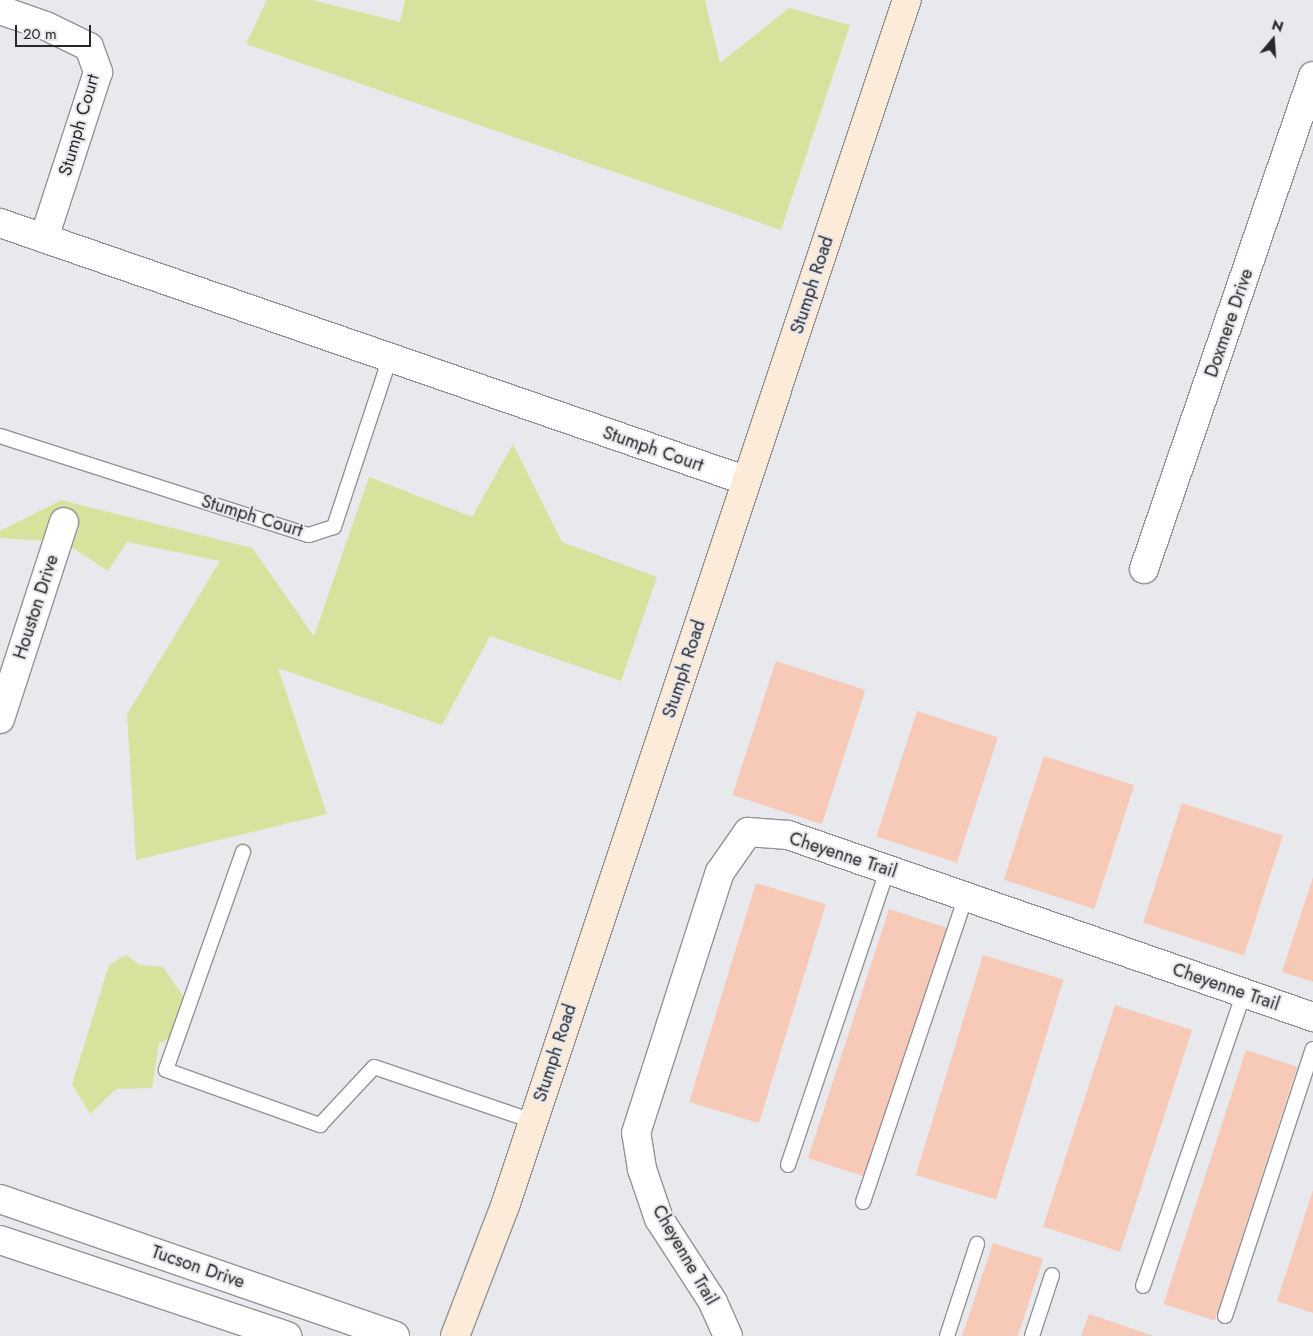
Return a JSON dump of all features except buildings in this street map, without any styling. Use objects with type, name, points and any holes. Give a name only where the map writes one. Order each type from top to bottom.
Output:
[{"type":"main road","name":"Stumph Road","points":[[455,1336],[487,1260],[907,0]]},
{"type":"street","name":"Stumph Court","points":[[0,10],[46,26],[89,47],[98,72],[44,238]]},
{"type":"street","name":"Doxmere Drive","points":[[1144,570],[1313,76]]},
{"type":"street","name":"Stumph Court","points":[[0,223],[746,481]]},
{"type":"street","name":"Houston Drive","points":[[0,720],[64,522]]},
{"type":"street","name":"Cheyenne Trail","points":[[728,1336],[712,1302],[659,1219],[642,1169],[636,1132],[720,872],[748,832],[788,835],[1313,1016]]},
{"type":"street","name":"Tucson Drive","points":[[0,1199],[395,1336]]},
{"type":"street","name":"Tucson Drive","points":[[0,1240],[287,1336]]},
{"type":"lane","name":"Stumph Court","points":[[0,436],[309,534],[334,527],[390,358]]},
{"type":"lane","points":[[243,852],[166,1070],[320,1125],[374,1067],[533,1121]]},
{"type":"lane","points":[[788,1165],[888,870]]},
{"type":"lane","points":[[863,1202],[966,896]]},
{"type":"lane","points":[[1143,1286],[1244,993]]},
{"type":"lane","points":[[1225,1316],[1313,1049]]},
{"type":"lane","points":[[947,1336],[978,1244]]},
{"type":"lane","points":[[1032,1336],[1052,1275]]},
{"type":"green space","points":[[267,0],[312,0],[400,22],[405,0],[705,0],[720,63],[789,8],[850,25],[781,230],[246,44]]},
{"type":"green space","points":[[513,444],[562,542],[657,577],[621,681],[490,636],[442,725],[278,668],[327,814],[136,860],[127,714],[220,561],[127,542],[108,571],[64,542],[0,538],[0,531],[61,500],[252,548],[314,636],[369,477],[472,517]]},
{"type":"green space","points":[[126,955],[140,965],[163,967],[183,996],[184,1033],[159,1043],[152,1088],[116,1089],[90,1114],[72,1084],[109,965]]}]
